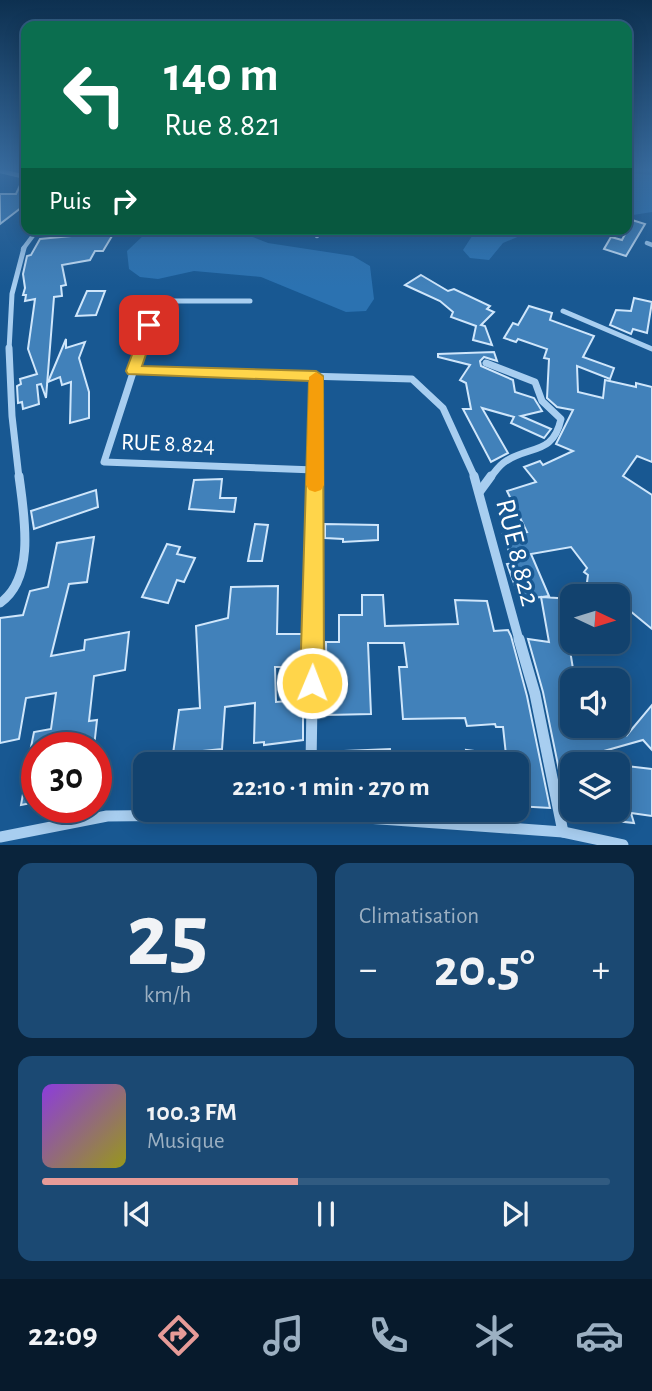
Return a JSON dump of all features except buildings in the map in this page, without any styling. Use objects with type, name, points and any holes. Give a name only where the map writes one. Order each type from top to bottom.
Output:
[{"type":"street","points":[[0,603],[13,594],[22,574],[25,510],[14,434],[9,368],[9,292],[17,253],[24,239],[30,235]]},
{"type":"street","points":[[0,294],[9,292]]},
{"type":"street","name":"RUE 8.824","points":[[250,301],[157,302],[104,462],[315,470]]},
{"type":"street","points":[[563,311],[652,349]]},
{"type":"street","name":"RUE 8.822","points":[[486,363],[534,382],[542,401],[561,419],[559,432],[544,447],[505,461],[480,491],[499,572],[535,694],[563,832]]},
{"type":"street","points":[[0,370],[9,368]]},
{"type":"street","points":[[134,371],[412,379],[443,408],[480,491]]},
{"type":"street","points":[[311,752],[316,376]]},
{"type":"street","points":[[0,837],[107,816],[133,815]]},
{"type":"street","points":[[436,822],[563,832],[623,845]]},
{"type":"shaded area","points":[[632,208],[652,208],[652,212],[632,215]]},
{"type":"shaded area","points":[[144,235],[247,235],[268,243],[353,256],[370,266],[374,299],[366,311],[346,312],[261,277],[194,271],[158,279],[140,277],[129,269],[127,251]]},
{"type":"shaded area","points":[[473,235],[522,235],[503,243],[489,260],[470,258],[463,250]]},
{"type":"slow traffic","points":[[315,485],[316,377]]},
{"type":"route","points":[[149,325],[134,371],[316,376],[312,683]]}]
